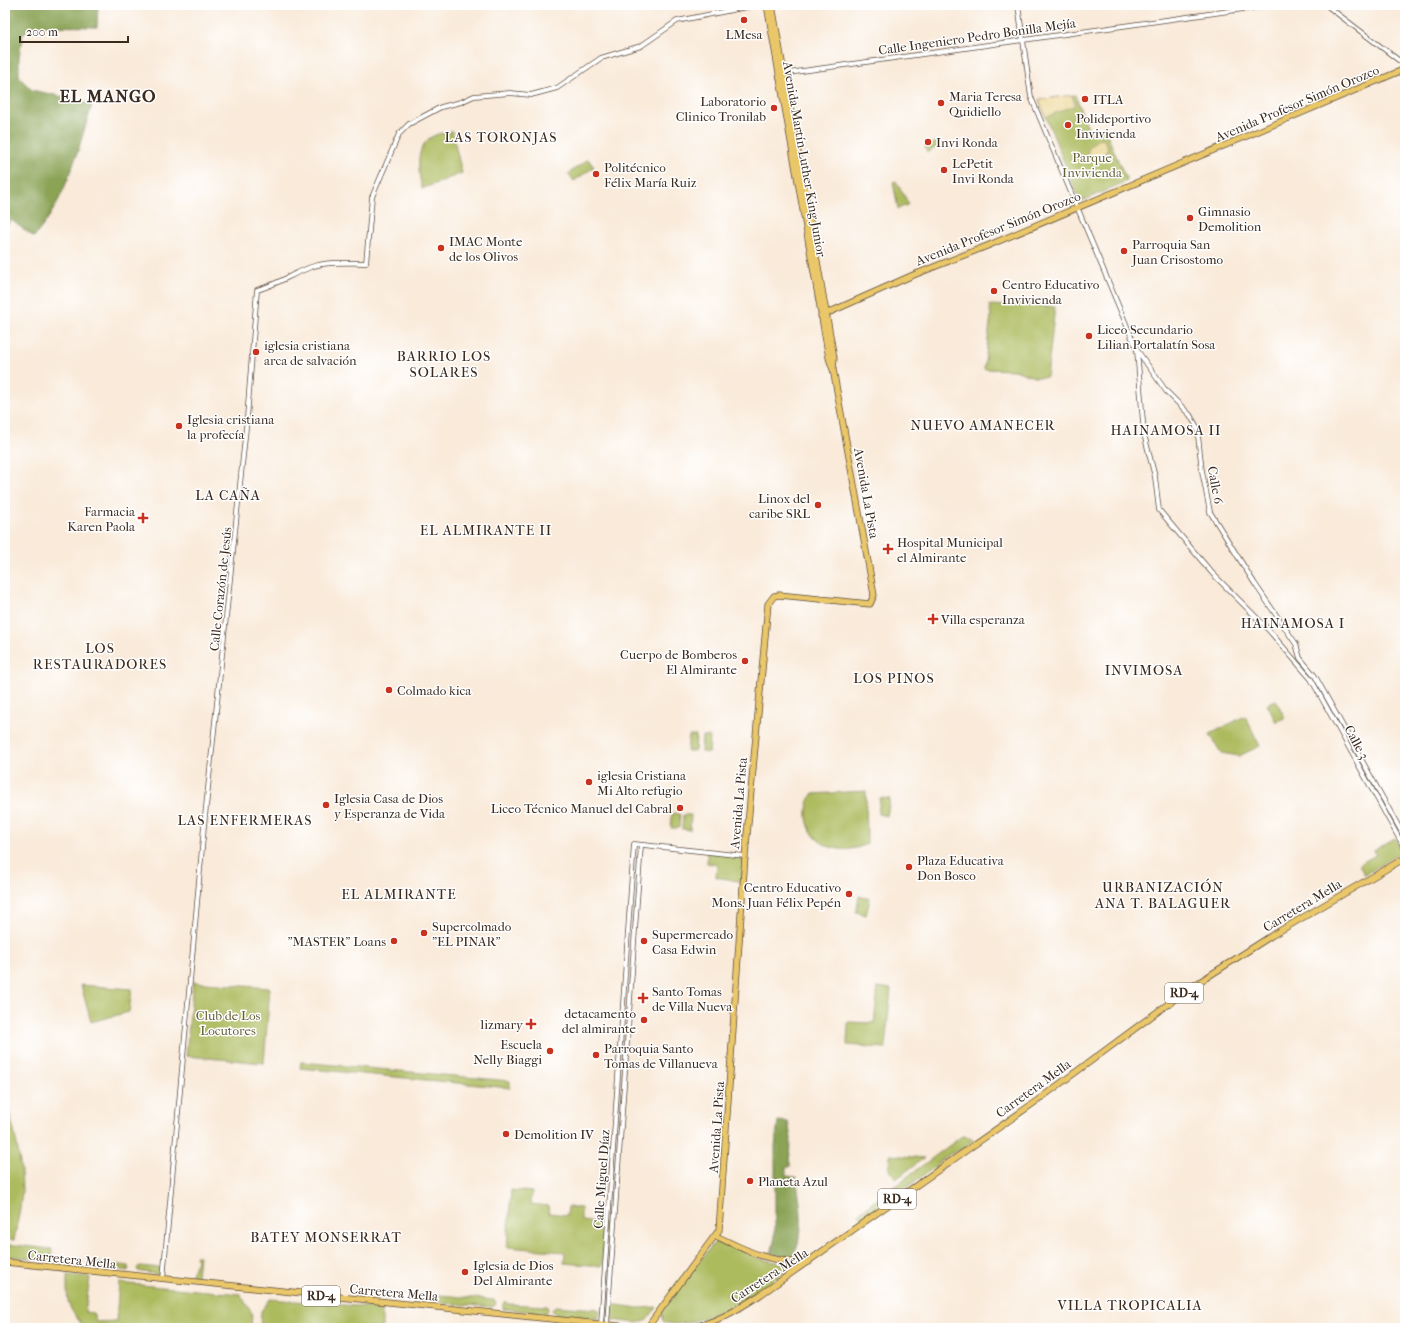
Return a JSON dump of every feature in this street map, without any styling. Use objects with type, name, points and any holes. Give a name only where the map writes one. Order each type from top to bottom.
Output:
[{"type":"main road","name":"Avenida Martín Luther King Junior","points":[[767,5],[782,74]]},
{"type":"main road","name":"Avenida Martín Luther King Junior","points":[[772,5],[782,74],[823,315]]},
{"type":"main road","name":"Avenida Profesor Simón Orozco","points":[[823,315],[911,276],[1077,208],[1405,69]]},
{"type":"main road","name":"Avenida La Pista","points":[[647,1328],[719,1230],[745,856],[764,631],[770,600],[774,596],[779,595],[870,604],[874,598],[833,369],[834,358],[823,315]]},
{"type":"main road","name":"RD-4","points":[[1394,863],[1405,855]]},
{"type":"main road","name":"RD-4","points":[[1394,863],[1405,858]]},
{"type":"main road","name":"Carretera Mella","points":[[686,1328],[706,1324],[744,1306],[809,1262],[982,1137],[1038,1100],[1187,990],[1241,954],[1394,863]]},
{"type":"main road","points":[[716,1236],[759,1256],[809,1262]]},
{"type":"main road","name":"Carretera Mella","points":[[5,1262],[638,1328]]},
{"type":"street","name":"Calle Corazón de Jesús","points":[[163,1279],[199,890],[247,418],[257,290],[271,286],[317,266],[336,263],[366,263],[372,197],[399,134],[409,124],[441,107],[466,100],[474,96],[510,93],[531,95],[556,88],[601,58],[641,46],[677,21],[757,5]]},
{"type":"street","points":[[1018,5],[1031,97],[1137,350]]},
{"type":"street","name":"Calle Ingeniero Pedro Bonilla Mejía","points":[[782,74],[1272,5]]},
{"type":"street","points":[[1326,5],[1405,65]]},
{"type":"street","name":"Calle 6","points":[[1137,350],[1166,391],[1190,415],[1197,427],[1202,471],[1210,512],[1255,584],[1296,644]]},
{"type":"street","name":"Calle 3","points":[[1137,350],[1144,434],[1155,477],[1159,510],[1212,573],[1265,626],[1311,679],[1405,849]]},
{"type":"street","name":"Calle 3","points":[[1296,644],[1300,658],[1315,676],[1405,838]]},
{"type":"street","name":"Calle Miguel Díaz","points":[[634,844],[642,845],[604,1324],[634,844]]},
{"type":"street","points":[[642,845],[745,856]]},
{"type":"green space","points":[[5,5],[98,5],[97,27],[34,26],[23,34],[19,56],[19,77],[32,90],[73,99],[92,105],[76,157],[63,191],[55,207],[34,237],[11,220],[5,228]]},
{"type":"green space","name":"Parque Invivienda","points":[[1075,95],[1090,133],[1104,128],[1127,181],[1080,202],[1039,100]]},
{"type":"green space","points":[[452,131],[462,173],[422,189],[419,174],[419,160],[423,146],[433,136]]},
{"type":"green space","points":[[938,141],[940,146],[927,152],[925,147]]},
{"type":"green space","points":[[588,159],[594,167],[574,181],[568,174]]},
{"type":"green space","points":[[896,181],[909,204],[898,209],[893,182]]},
{"type":"green space","points":[[1012,303],[1055,307],[1047,377],[1034,377],[1015,370],[984,369],[991,316],[989,305],[1009,306]]},
{"type":"green space","points":[[1276,700],[1285,718],[1276,722],[1267,704]]},
{"type":"green space","points":[[1245,716],[1260,746],[1239,756],[1221,753],[1210,734]]},
{"type":"green space","points":[[689,736],[696,736],[695,751],[687,751]]},
{"type":"green space","points":[[702,737],[710,737],[709,753],[701,752]]},
{"type":"green space","points":[[866,791],[867,844],[856,848],[835,848],[825,845],[817,839],[811,831],[808,821],[807,807],[812,794]]},
{"type":"green space","points":[[880,798],[890,799],[887,816],[878,814]]},
{"type":"green space","points":[[672,813],[680,814],[679,828],[671,828]]},
{"type":"green space","points":[[683,815],[691,815],[690,830],[682,829]]},
{"type":"green space","points":[[1395,838],[1403,852],[1364,875],[1359,864],[1376,855],[1374,850]]},
{"type":"green space","points":[[707,852],[745,856],[743,882],[716,877],[717,865],[707,863]]},
{"type":"green space","points":[[859,896],[870,899],[866,915],[856,912]]},
{"type":"green space","name":"Club de Los Locutores","points":[[193,982],[270,988],[264,1063],[186,1056]]},
{"type":"green space","points":[[81,985],[132,989],[129,1012],[91,1022]]},
{"type":"green space","points":[[878,987],[891,989],[885,1048],[847,1045],[848,1022],[874,1023]]},
{"type":"green space","points":[[301,1062],[510,1081],[510,1088],[300,1068]]},
{"type":"green space","points":[[5,1095],[16,1142],[22,1179],[21,1203],[14,1240],[5,1239]]},
{"type":"green space","points":[[778,1121],[788,1122],[791,1138],[790,1167],[786,1167],[786,1176],[796,1177],[801,1209],[801,1231],[799,1242],[795,1251],[789,1258],[771,1253],[775,1237],[775,1146]]},
{"type":"green space","points":[[962,1136],[970,1137],[974,1140],[945,1157],[935,1167],[864,1218],[858,1215],[860,1212]]},
{"type":"green space","points":[[890,1155],[924,1158],[896,1179],[889,1169]]},
{"type":"green space","points":[[511,1190],[532,1192],[531,1204],[549,1206],[548,1213],[567,1215],[568,1207],[581,1208],[581,1221],[605,1223],[602,1266],[564,1263],[565,1252],[507,1247]]},
{"type":"green space","points":[[721,1241],[760,1259],[795,1265],[756,1292],[729,1308],[699,1319],[675,1324],[663,1321],[662,1311],[712,1245]]},
{"type":"green space","points":[[5,1244],[52,1249],[51,1261],[5,1256]]},
{"type":"green space","points":[[195,1256],[199,1256],[197,1276],[190,1276],[197,1261]]},
{"type":"green space","points":[[95,1263],[110,1264],[110,1268],[95,1268]]},
{"type":"green space","points":[[112,1264],[129,1266],[128,1271],[112,1268]]},
{"type":"green space","points":[[140,1266],[162,1268],[161,1275],[138,1271],[137,1268]]},
{"type":"green space","points":[[67,1275],[90,1277],[85,1312],[93,1313],[96,1322],[116,1321],[119,1283],[240,1294],[252,1313],[251,1328],[85,1328],[74,1314],[69,1304]]},
{"type":"green space","points":[[440,1295],[494,1300],[496,1304],[493,1307],[440,1303],[437,1298]]},
{"type":"green space","points":[[270,1299],[382,1308],[382,1328],[260,1328],[261,1311]]},
{"type":"green space","points":[[505,1301],[508,1304],[547,1306],[548,1310],[546,1313],[503,1309],[503,1304]]},
{"type":"green space","points":[[611,1304],[638,1308],[657,1307],[646,1321],[637,1323],[611,1320]]},
{"type":"green space","points":[[555,1306],[598,1309],[600,1311],[598,1319],[555,1314],[552,1310]]},
{"type":"sand","points":[[1072,95],[1075,105],[1046,117],[1039,100]]},
{"type":"sand","points":[[1103,138],[1108,148],[1107,151],[1097,158],[1091,158],[1087,154],[1089,148],[1095,142]]},
{"type":"place","name":"LMesa","points":[[744,20]]},
{"type":"place","name":"ITLA","points":[[1085,99]]},
{"type":"place","name":"Maria Teresa Quidiello","points":[[941,103]]},
{"type":"place","name":"Laboratorio Clinico Tronilab","points":[[774,108]]},
{"type":"place","name":"Polideportivo Invivienda","points":[[1068,125]]},
{"type":"place","name":"Invi Ronda","points":[[928,142]]},
{"type":"place","name":"LePetit Invi Ronda","points":[[944,170]]},
{"type":"place","name":"Politécnico Félix María Ruiz","points":[[596,174]]},
{"type":"place","name":"Gimnasio Demolition","points":[[1190,218]]},
{"type":"place","name":"IMAC Monte de los Olivos","points":[[441,248]]},
{"type":"place","name":"Parroquia San Juan Crisostomo","points":[[1124,251]]},
{"type":"place","name":"Centro Educativo Invivienda","points":[[994,291]]},
{"type":"place","name":"Liceo Secundario Lilian Portalatín Sosa","points":[[1089,336]]},
{"type":"place","name":"iglesia cristiana arca de salvación","points":[[256,352]]},
{"type":"place","name":"Iglesia cristiana la profecía","points":[[179,426]]},
{"type":"place","name":"Linox del caribe SRL","points":[[818,505]]},
{"type":"place","name":"Farmacia Karen Paola","points":[[143,518]]},
{"type":"place","name":"Hospital Municipal el Almirante","points":[[888,549]]},
{"type":"place","name":"Villa esperanza","points":[[933,619]]},
{"type":"place","name":"Cuerpo de Bomberos El Almirante","points":[[745,661]]},
{"type":"place","name":"Colmado kica","points":[[389,690]]},
{"type":"place","name":"iglesia Cristiana Mi Alto refugio","points":[[589,782]]},
{"type":"place","name":"Iglesia Casa de Dios y Esperanza de Vida","points":[[326,805]]},
{"type":"place","name":"Liceo Técnico Manuel del Cabral","points":[[680,808]]},
{"type":"place","name":"Plaza Educativa Don Bosco","points":[[909,867]]},
{"type":"place","name":"Centro Educativo Mons. Juan Félix Pepén","points":[[849,894]]},
{"type":"place","name":"Supercolmado \"EL PINAR\"","points":[[424,933]]},
{"type":"place","name":"\"MASTER\" Loans","points":[[394,941]]},
{"type":"place","name":"Supermercado Casa Edwin","points":[[644,941]]},
{"type":"place","name":"Santo Tomas de Villa Nueva","points":[[643,998]]},
{"type":"place","name":"detacamento del almirante","points":[[644,1020]]},
{"type":"place","name":"lizmary","points":[[531,1024]]},
{"type":"place","name":"Escuela Nelly Biaggi","points":[[550,1051]]},
{"type":"place","name":"Parroquia Santo Tomas de Villanueva","points":[[596,1055]]},
{"type":"place","name":"Demolition IV","points":[[506,1134]]},
{"type":"place","name":"Planeta Azul","points":[[750,1181]]},
{"type":"place","name":"Iglesia de Dios Del Almirante","points":[[465,1272]]},
{"type":"district","name":"EL MANGO","points":[[108,96]]},
{"type":"district","name":"LAS TORONJAS","points":[[501,137]]},
{"type":"district","name":"BARRIO LOS SOLARES","points":[[444,364]]},
{"type":"district","name":"NUEVO AMANECER","points":[[983,425]]},
{"type":"district","name":"HAINAMOSA II","points":[[1166,430]]},
{"type":"district","name":"LA CAÑA","points":[[228,495]]},
{"type":"district","name":"EL ALMIRANTE II","points":[[486,530]]},
{"type":"district","name":"HAINAMOSA I","points":[[1293,623]]},
{"type":"district","name":"LOS RESTAURADORES","points":[[100,656]]},
{"type":"district","name":"INVIMOSA","points":[[1144,670]]},
{"type":"district","name":"LOS PINOS","points":[[894,678]]},
{"type":"district","name":"LAS ENFERMERAS","points":[[245,820]]},
{"type":"district","name":"EL ALMIRANTE","points":[[399,894]]},
{"type":"district","name":"URBANIZACIÓN ANA T. BALAGUER","points":[[1163,896]]},
{"type":"district","name":"BATEY MONSERRAT","points":[[326,1237]]},
{"type":"district","name":"VILLA TROPICALIA","points":[[1130,1305]]}]
